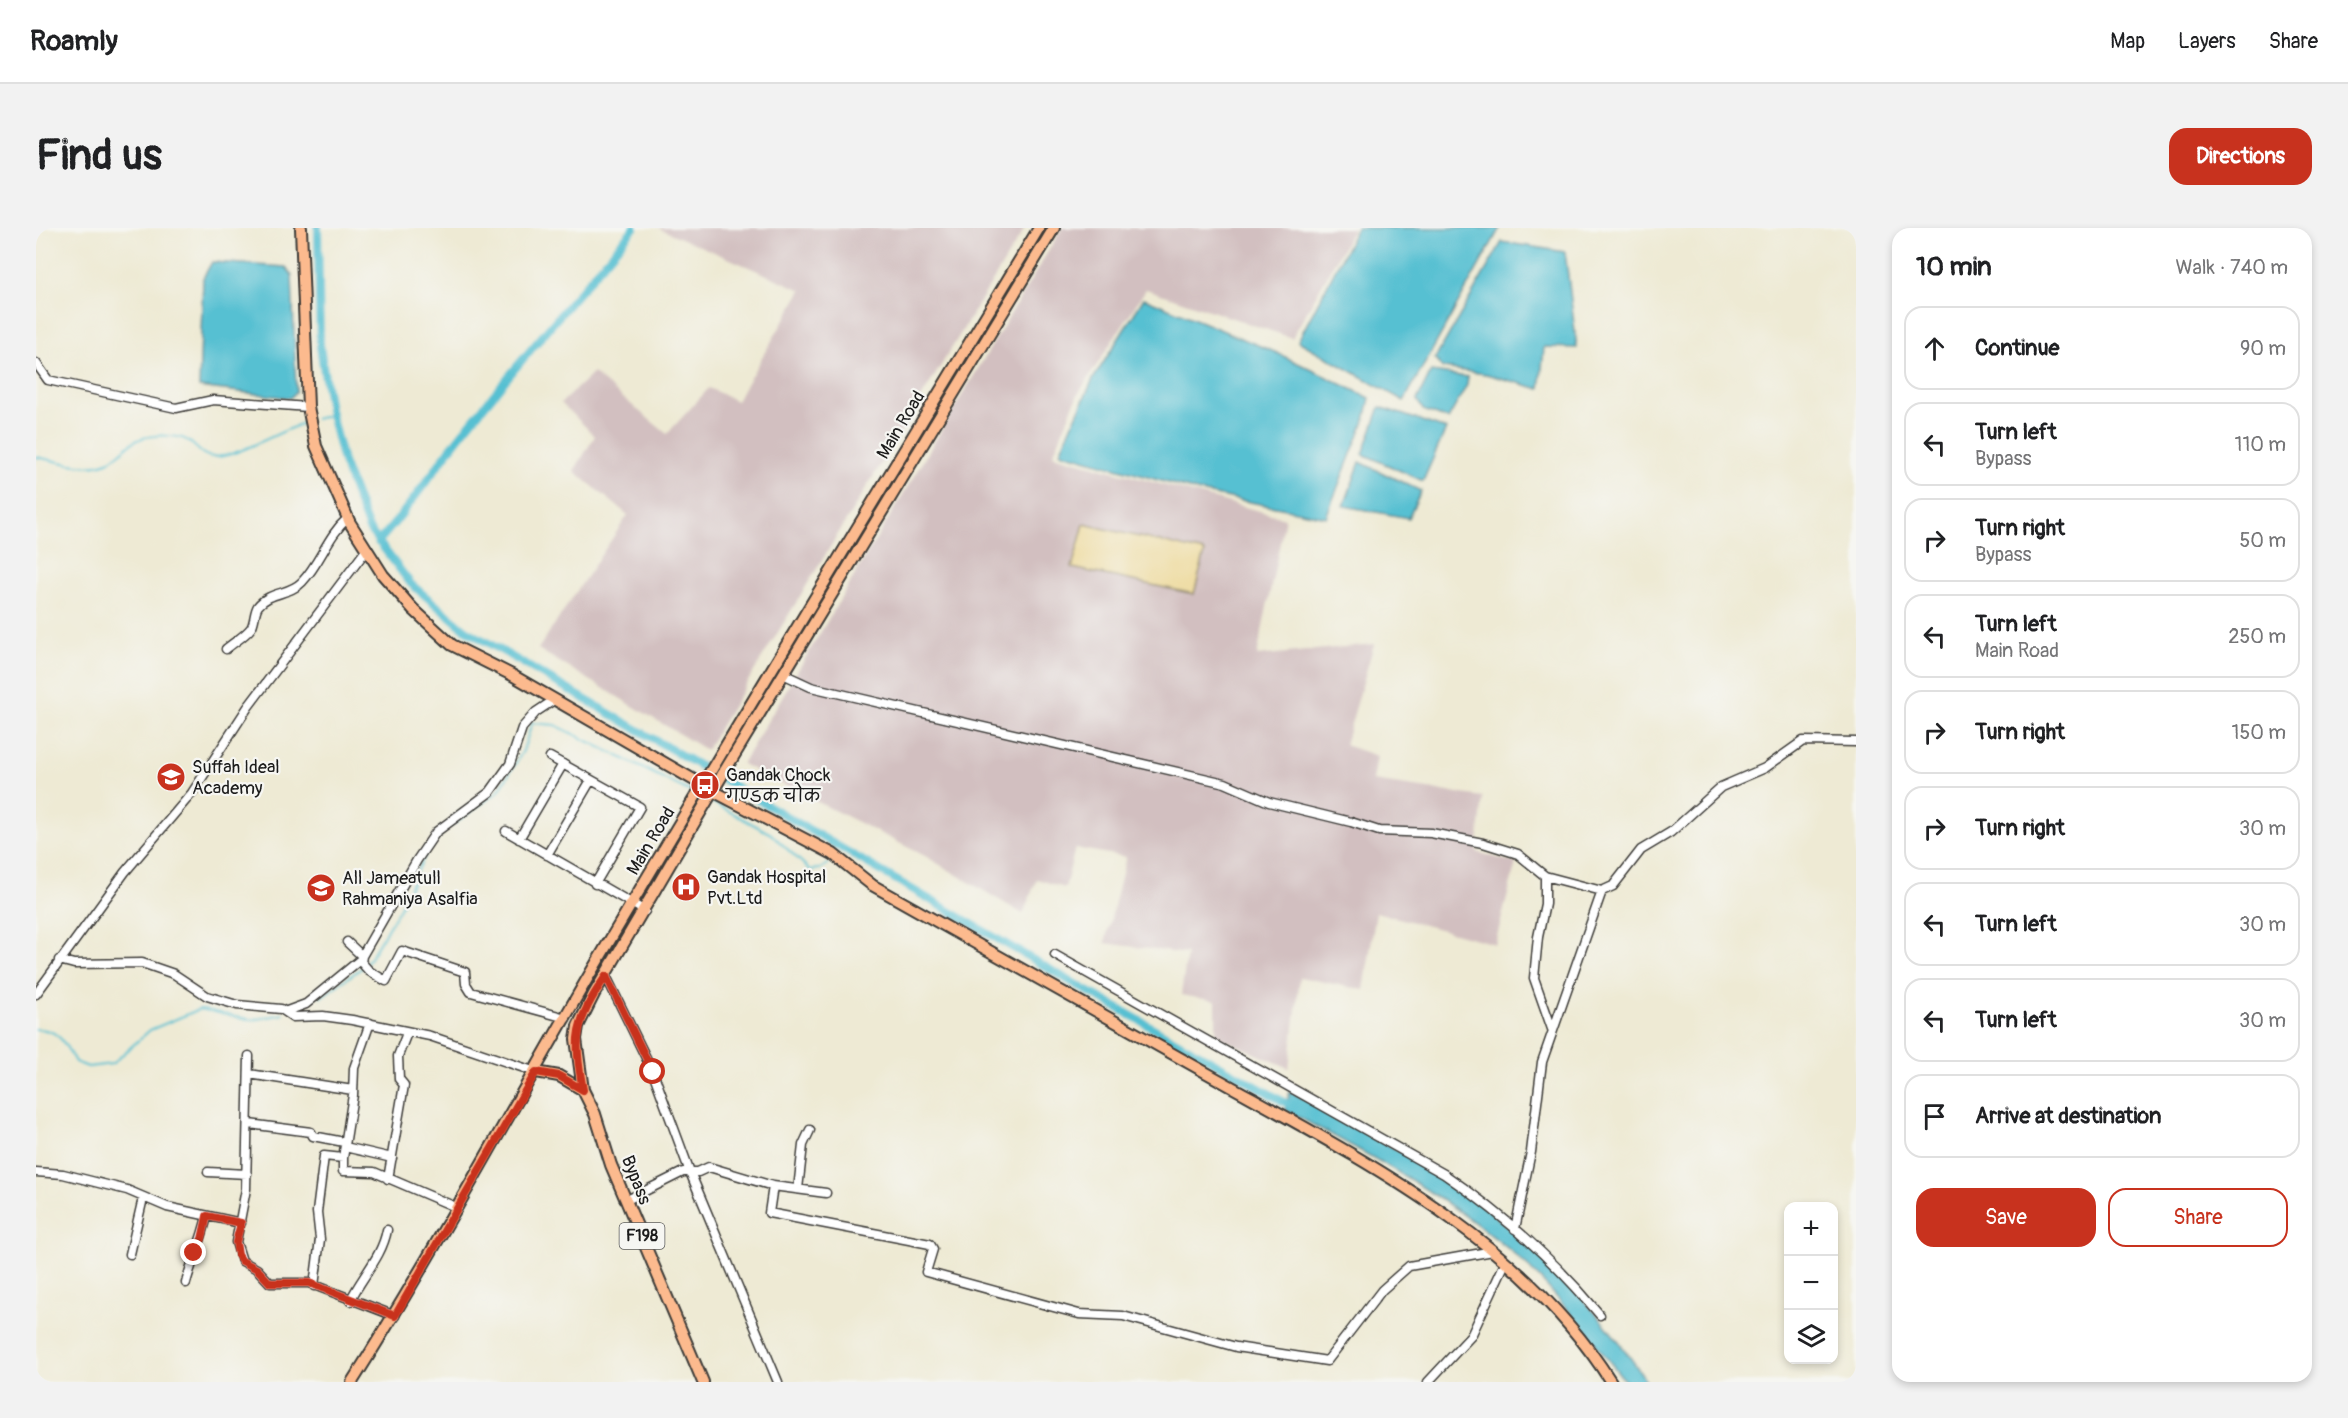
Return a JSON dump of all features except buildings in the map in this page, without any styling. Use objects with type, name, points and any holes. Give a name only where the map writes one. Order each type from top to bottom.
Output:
[{"type":"main road","points":[[301,228],[308,407],[316,446],[348,518],[383,575],[413,609],[453,645],[513,675],[554,700],[833,854],[872,885],[1363,1163],[1458,1224],[1493,1251],[1546,1300],[1599,1363],[1611,1382]]},
{"type":"main road","name":"Main Road","points":[[594,994],[645,911],[719,769],[1039,228]]},
{"type":"main road","name":"Main Road","points":[[719,769],[783,674],[1054,228]]},
{"type":"main road","points":[[1015,267],[1027,273]]},
{"type":"main road","name":"Main Road","points":[[352,1382],[395,1316],[632,905],[710,787]]},
{"type":"main road","name":"Bypass","points":[[594,994],[578,1026],[576,1039],[583,1090],[703,1382]]},
{"type":"main road","points":[[536,1072],[559,1076],[583,1090]]},
{"type":"street","points":[[36,363],[48,380],[176,408],[213,400],[308,407]]},
{"type":"street","points":[[226,649],[252,626],[258,606],[276,594],[293,591],[302,583],[313,569],[335,529],[348,518]]},
{"type":"street","points":[[36,994],[125,872],[192,793],[248,707],[367,549]]},
{"type":"street","points":[[783,674],[812,687],[1225,783],[1269,802],[1379,831],[1431,834],[1483,843],[1518,854],[1545,876],[1602,891],[1613,886],[1641,850],[1671,832],[1720,786],[1765,768],[1803,741],[1856,742]]},
{"type":"street","points":[[290,1014],[306,1004],[361,959],[417,860],[436,832],[490,792],[510,764],[522,728],[536,712],[554,700]]},
{"type":"street","points":[[550,757],[639,807],[595,884]]},
{"type":"street","points":[[519,839],[563,764]]},
{"type":"street","points":[[547,855],[591,780]]},
{"type":"street","points":[[507,831],[645,911]]},
{"type":"street","points":[[1545,876],[1545,904],[1534,978],[1552,1029]]},
{"type":"street","points":[[1515,1229],[1531,1152],[1542,1062],[1552,1029],[1574,977],[1602,891]]},
{"type":"street","points":[[347,942],[369,971],[386,981],[402,951],[465,972],[466,984],[471,992],[566,1018]]},
{"type":"street","points":[[1055,955],[1435,1169],[1491,1207],[1544,1254],[1600,1315]]},
{"type":"street","points":[[59,960],[74,964],[142,963],[174,974],[207,996],[237,1005],[290,1014],[370,1023],[407,1033],[430,1036],[536,1072]]},
{"type":"street","points":[[606,976],[653,1072],[690,1172],[778,1382]]},
{"type":"street","points":[[370,1023],[354,1068],[353,1090],[344,1144],[343,1171],[370,1171],[458,1208]]},
{"type":"street","points":[[388,1179],[404,1085],[399,1079],[398,1056],[407,1033]]},
{"type":"street","points":[[249,1056],[247,1174],[241,1223],[236,1242],[242,1261],[257,1269],[270,1283],[314,1286],[395,1316]]},
{"type":"street","points":[[249,1074],[353,1090]]},
{"type":"street","points":[[249,1124],[311,1132],[314,1136],[392,1158]]},
{"type":"street","points":[[798,1189],[803,1144],[810,1130]]},
{"type":"street","points":[[314,1286],[320,1239],[317,1212],[324,1156],[343,1158]]},
{"type":"street","points":[[627,1200],[683,1172],[710,1167],[773,1186],[826,1193]]},
{"type":"street","points":[[36,1172],[63,1174],[127,1190],[167,1207],[241,1223]]},
{"type":"street","points":[[208,1172],[247,1174]]},
{"type":"street","points":[[773,1186],[769,1213],[930,1244],[933,1249],[926,1272],[1079,1314],[1123,1316],[1236,1347],[1327,1361],[1382,1290],[1408,1266],[1493,1251]]},
{"type":"street","points":[[130,1254],[143,1198]]},
{"type":"street","points":[[186,1283],[194,1253],[202,1239],[207,1216]]},
{"type":"street","points":[[350,1301],[359,1282],[384,1246],[387,1230]]},
{"type":"street","points":[[1428,1382],[1471,1336],[1505,1263]]},
{"type":"shaded area","points":[[658,228],[1025,228],[706,750],[538,649],[628,515],[574,471],[595,436],[561,403],[593,373],[667,434],[709,388],[736,401],[802,290]]},
{"type":"shaded area","points":[[1062,228],[1354,228],[1292,338],[1146,289],[1078,394],[1053,455],[1285,518],[1257,656],[1374,644],[1345,745],[1377,756],[1373,781],[1483,797],[1477,852],[1516,863],[1495,944],[1376,912],[1364,990],[1300,977],[1289,1068],[1216,1036],[1216,1001],[1181,995],[1187,954],[1105,943],[1126,857],[1075,848],[1065,888],[1037,879],[1023,914],[925,856],[742,764]]},
{"type":"sand","points":[[1084,524],[1205,552],[1194,594],[1072,568]]},
{"type":"water","points":[[1357,228],[1500,228],[1404,401],[1298,341]]},
{"type":"water","points":[[1502,242],[1565,252],[1577,348],[1544,347],[1540,389],[1486,374],[1443,368],[1435,359]]},
{"type":"water","points":[[212,262],[286,267],[292,275],[296,392],[290,398],[199,387],[203,278]]},
{"type":"water","points":[[1144,298],[1277,353],[1370,398],[1366,416],[1326,517],[1200,492],[1060,452],[1093,379]]},
{"type":"water","points":[[1431,372],[1468,377],[1467,385],[1448,419],[1423,410],[1417,400]]},
{"type":"water","points":[[1380,407],[1446,429],[1423,481],[1363,454]]},
{"type":"water","points":[[1360,462],[1421,491],[1408,518],[1344,506]]},
{"type":"water","points":[[1290,1091],[1433,1172],[1502,1222],[1526,1242],[1591,1309],[1611,1332],[1647,1382],[1626,1382],[1541,1280],[1485,1230],[1402,1174],[1285,1110]]},
{"type":"waterway","points":[[318,228],[320,346],[330,410],[343,462],[369,529],[411,584],[466,630],[1070,981],[1295,1108]]},
{"type":"waterway","points":[[378,542],[500,386],[634,228]]},
{"type":"waterway","points":[[315,419],[331,415]]},
{"type":"waterway","points":[[36,457],[73,464],[99,465],[114,458],[133,442],[146,437],[161,436],[186,440],[208,456],[223,456],[307,422]]},
{"type":"waterway","points":[[451,826],[498,792],[523,751],[532,723],[555,725],[691,792]]},
{"type":"waterway","points":[[710,801],[771,834],[810,870],[820,869],[828,864]]},
{"type":"waterway","points":[[430,848],[443,831]]},
{"type":"waterway","points":[[367,963],[400,908],[425,855]]},
{"type":"waterway","points":[[321,997],[363,967]]},
{"type":"waterway","points":[[36,1029],[56,1034],[75,1062],[88,1067],[112,1064],[150,1030],[200,1009],[252,1020],[284,1014]]},
{"type":"place","name":"Suffah Ideal Academy","points":[[171,777]]},
{"type":"place","name":"Gandak Chock गण्डक चोक","points":[[705,785]]},
{"type":"place","name":"Gandak Hospital Pvt.Ltd","points":[[686,887]]},
{"type":"place","name":"All Jameatull Rahmaniya Asalfia","points":[[321,888]]},
{"type":"route","points":[[194,1253],[202,1239],[207,1216],[241,1223],[236,1242],[238,1255],[242,1261],[257,1269],[270,1283],[309,1283],[350,1301],[395,1316],[536,1072],[559,1076],[583,1090],[576,1053],[578,1026],[606,976],[653,1072]]}]
